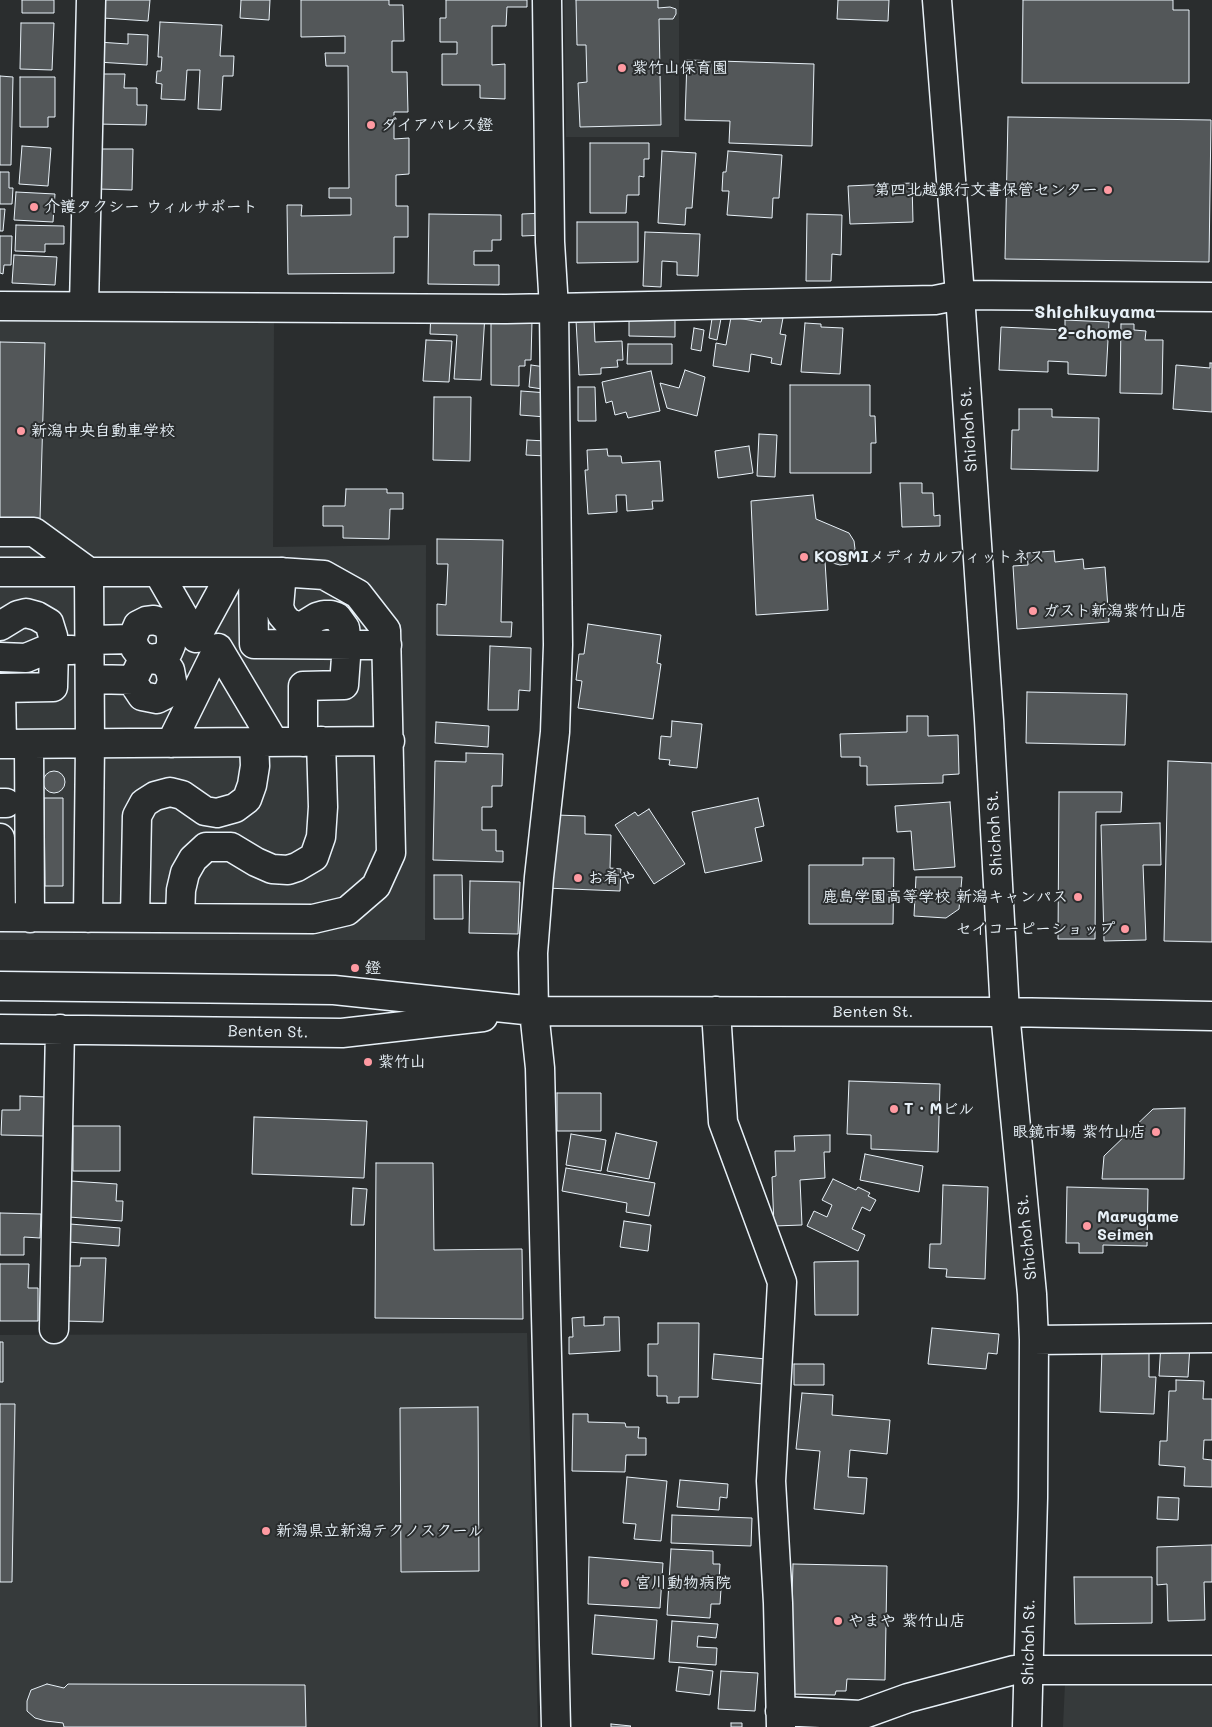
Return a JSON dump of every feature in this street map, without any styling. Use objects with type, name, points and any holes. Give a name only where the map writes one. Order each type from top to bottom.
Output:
[{"type":"street","points":[[84,306],[91,0]]},
{"type":"street","points":[[546,0],[550,242],[554,308],[558,646],[555,732],[539,876],[533,953],[534,1011],[540,1068],[556,1727]]},
{"type":"street","name":"Shichoh St.","points":[[937,0],[960,295],[990,730],[1005,1012],[1032,1294],[1034,1340],[1033,1498],[1028,1727]]},
{"type":"street","points":[[0,306],[506,309],[935,300],[960,295],[1212,297]]},
{"type":"street","points":[[0,532],[34,532],[89,572]]},
{"type":"street","points":[[0,572],[282,572],[324,575],[358,594],[386,630],[392,853],[376,886],[347,911],[313,919],[0,917],[0,838]]},
{"type":"street","points":[[88,918],[89,572]]},
{"type":"street","points":[[158,572],[196,638],[242,572]]},
{"type":"street","points":[[242,572],[254,644],[387,645]]},
{"type":"street","points":[[180,918],[184,873],[193,859],[206,848],[231,847],[272,869],[288,870],[314,857],[321,837],[323,817],[303,686],[344,686],[347,644],[345,628],[337,618],[324,615],[304,625],[296,626],[288,622],[282,616],[279,607],[282,572]]},
{"type":"street","points":[[0,626],[18,615],[26,613],[37,616],[49,623],[53,636],[54,650],[53,687],[2,688],[1,744],[390,741]]},
{"type":"street","points":[[90,679],[133,680],[142,696],[157,698],[165,695],[172,681],[170,670],[163,661],[151,659],[142,656],[135,648],[132,639],[138,625],[154,620],[163,623],[169,628],[172,636],[168,652],[162,657],[151,659]]},
{"type":"street","points":[[0,657],[26,658],[45,650],[132,639]]},
{"type":"street","points":[[301,644],[301,672]]},
{"type":"street","points":[[135,918],[137,816],[144,803],[155,796],[170,792],[182,795],[205,811],[217,813],[235,808],[246,799],[252,785],[255,766],[264,742],[218,648],[171,743]]},
{"type":"street","points":[[30,744],[30,918]]},
{"type":"street","name":"Benten St.","points":[[0,986],[334,990],[534,1011],[1005,1012],[1212,1016]]},
{"type":"street","name":"Benten St.","points":[[0,1029],[342,1034],[534,1011]]},
{"type":"street","points":[[716,1011],[723,1122],[782,1282],[771,1481],[778,1603],[781,1719],[861,1715],[908,1698],[1014,1670],[1212,1670]]},
{"type":"street","points":[[54,1329],[60,1029]]},
{"type":"street","points":[[1034,1340],[1212,1338]]},
{"type":"shaded area","name":"紫竹山保育園","points":[[564,0],[679,0],[679,137],[566,137]]},
{"type":"shaded area","name":"新潟中央自動車学校","points":[[0,316],[274,318],[273,547],[426,545],[425,940],[0,940]]},
{"type":"shaded area","name":"新潟県立新潟テクノスクール","points":[[527,1333],[538,1727],[0,1727],[0,1335]]},
{"type":"shaded area","points":[[1065,1684],[1212,1684],[1212,1727],[1063,1727]]},
{"type":"building","points":[[22,0],[54,0],[54,13],[22,13]]},
{"type":"building","points":[[104,0],[150,0],[148,21],[103,18]]},
{"type":"building","points":[[241,0],[270,0],[269,20],[240,18]]},
{"type":"building","name":"ダイアパレス鐙","points":[[301,0],[389,0],[389,5],[403,5],[404,41],[392,41],[392,72],[407,72],[408,112],[394,112],[394,139],[409,138],[409,174],[396,175],[396,206],[408,206],[408,237],[394,237],[394,273],[288,274],[287,205],[302,205],[301,216],[351,215],[351,198],[329,198],[329,188],[349,188],[348,66],[326,66],[325,53],[345,53],[345,36],[301,37]]},
{"type":"building","points":[[446,0],[527,0],[527,7],[507,7],[506,26],[492,26],[492,65],[505,64],[505,99],[480,98],[480,85],[442,85],[442,54],[457,54],[457,42],[440,42],[440,18],[446,18]]},
{"type":"building","name":"紫竹山保育園","points":[[576,0],[658,0],[658,8],[670,7],[676,9],[673,19],[659,19],[661,125],[580,127],[578,83],[587,82],[586,45],[577,45]]},
{"type":"building","points":[[838,0],[889,0],[888,21],[837,19]]},
{"type":"building","points":[[1023,0],[1173,0],[1173,10],[1189,10],[1189,83],[1022,83]]},
{"type":"building","points":[[160,22],[222,25],[220,56],[234,56],[233,76],[223,76],[221,110],[198,109],[200,70],[187,70],[185,100],[161,99],[162,84],[156,83],[157,71],[161,71],[162,57],[158,57]]},
{"type":"building","points":[[21,23],[54,23],[52,70],[20,69]]},
{"type":"building","points":[[128,34],[148,35],[147,65],[97,62],[98,42],[128,44]]},
{"type":"building","points":[[687,60],[814,64],[812,146],[729,143],[730,121],[685,120]]},
{"type":"building","points":[[97,74],[125,74],[124,88],[137,88],[137,105],[147,105],[146,125],[96,124]]},
{"type":"building","points":[[0,76],[13,77],[11,165],[0,165]]},
{"type":"building","points":[[20,77],[55,77],[55,117],[48,117],[48,127],[20,127]]},
{"type":"building","name":"第四北越銀行文書保管センター","points":[[1008,117],[1211,120],[1209,262],[1005,259]]},
{"type":"building","points":[[590,143],[649,143],[649,159],[644,159],[644,177],[639,176],[639,195],[627,195],[626,213],[590,213]]},
{"type":"building","points":[[22,146],[51,148],[48,186],[19,184]]},
{"type":"building","points":[[99,149],[133,149],[132,190],[98,189]]},
{"type":"building","points":[[662,151],[696,153],[692,208],[686,208],[685,225],[658,223]]},
{"type":"building","points":[[728,151],[782,155],[779,198],[773,198],[772,218],[727,215],[729,191],[722,191],[723,172],[726,172]]},
{"type":"building","points":[[0,172],[9,172],[9,188],[13,188],[12,204],[0,204]]},
{"type":"building","points":[[912,183],[913,222],[850,224],[848,186]]},
{"type":"building","name":"介護タクシー ウィルサポート","points":[[16,192],[55,194],[53,222],[14,220]]},
{"type":"building","points":[[0,209],[5,209],[3,231],[0,231]]},
{"type":"building","points":[[545,213],[545,235],[522,236],[522,214]]},
{"type":"building","points":[[429,214],[501,215],[501,240],[492,240],[492,251],[474,251],[474,265],[499,265],[499,285],[428,284]]},
{"type":"building","points":[[807,214],[842,215],[841,255],[832,254],[831,281],[806,281]]},
{"type":"building","points":[[577,222],[638,222],[638,262],[577,263]]},
{"type":"building","points":[[16,225],[64,226],[64,244],[45,244],[45,252],[15,251]]},
{"type":"building","points":[[645,232],[700,234],[698,276],[677,275],[677,262],[662,261],[661,287],[643,286]]},
{"type":"building","points":[[0,236],[12,236],[11,265],[4,265],[3,274],[0,273]]},
{"type":"building","points":[[14,255],[57,257],[55,285],[12,283]]},
{"type":"building","points":[[431,312],[485,314],[481,380],[454,379],[457,335],[430,334]]},
{"type":"building","points":[[713,312],[722,313],[717,340],[709,338]]},
{"type":"building","points":[[763,315],[783,318],[780,334],[786,335],[781,365],[771,363],[772,358],[751,354],[749,372],[713,366],[716,343],[726,345],[731,317],[761,322]]},
{"type":"building","points":[[629,316],[675,316],[675,337],[629,336]]},
{"type":"building","points":[[491,320],[532,321],[531,360],[525,360],[525,366],[519,366],[519,386],[491,385]]},
{"type":"building","points":[[576,320],[594,320],[595,342],[622,341],[623,360],[617,360],[618,367],[601,368],[601,374],[579,375]]},
{"type":"building","points":[[1065,320],[1109,322],[1106,376],[1068,374],[1068,362],[1048,361],[1048,372],[999,370],[1001,327],[1065,330]]},
{"type":"building","points":[[805,323],[821,324],[821,327],[843,328],[840,374],[801,372]]},
{"type":"building","points":[[1121,324],[1134,324],[1134,330],[1146,331],[1145,340],[1163,340],[1162,394],[1120,393]]},
{"type":"building","points":[[694,328],[704,330],[701,351],[691,349]]},
{"type":"building","points":[[426,340],[452,341],[449,382],[423,381]]},
{"type":"building","name":"新潟中央自動車学校","points":[[0,342],[45,343],[40,520],[0,519]]},
{"type":"building","points":[[628,344],[672,344],[672,364],[627,364]]},
{"type":"building","points":[[1210,363],[1212,363],[1212,412],[1173,409],[1176,365],[1210,368]]},
{"type":"building","points":[[531,365],[552,368],[549,390],[529,387]]},
{"type":"building","points":[[685,370],[705,377],[697,416],[667,408],[660,383],[679,388]]},
{"type":"building","points":[[651,371],[660,411],[628,418],[626,412],[615,415],[612,401],[606,403],[602,382]]},
{"type":"building","points":[[790,385],[870,385],[870,416],[875,416],[876,443],[871,443],[871,473],[790,473]]},
{"type":"building","points":[[578,387],[595,387],[596,421],[578,421]]},
{"type":"building","points":[[521,391],[548,393],[546,417],[520,415]]},
{"type":"building","points":[[434,397],[471,397],[470,461],[433,460]]},
{"type":"building","points":[[1019,409],[1052,409],[1052,417],[1099,418],[1098,471],[1011,469],[1012,430],[1019,430]]},
{"type":"building","points":[[759,434],[777,435],[775,477],[757,476]]},
{"type":"building","points":[[527,440],[546,441],[546,456],[526,455]]},
{"type":"building","points":[[749,446],[753,473],[718,478],[715,451]]},
{"type":"building","points":[[607,449],[608,456],[621,456],[622,463],[660,461],[663,501],[652,501],[653,509],[627,511],[626,495],[616,495],[617,512],[588,514],[585,470],[588,470],[587,450]]},
{"type":"building","points":[[900,483],[922,483],[922,493],[933,493],[934,516],[940,515],[940,526],[902,527]]},
{"type":"building","points":[[346,489],[387,489],[387,493],[403,493],[403,509],[390,509],[389,539],[343,538],[343,526],[323,526],[323,506],[345,506]]},
{"type":"building","name":"KOSMIメディカルフィットネス","points":[[813,495],[816,519],[849,533],[854,541],[853,560],[848,564],[840,565],[825,561],[828,610],[756,615],[751,501]]},
{"type":"building","points":[[437,539],[503,540],[501,622],[512,622],[511,637],[437,635],[437,604],[446,605],[448,564],[437,564]]},
{"type":"building","points":[[1054,551],[1055,562],[1083,559],[1084,569],[1105,567],[1109,622],[1017,629],[1013,566],[1028,565],[1027,553]]},
{"type":"building","points":[[588,624],[661,635],[657,663],[661,664],[653,719],[578,708],[582,681],[576,680],[579,654],[584,654]]},
{"type":"building","points":[[490,646],[531,648],[530,691],[519,690],[518,710],[488,710]]},
{"type":"building","points":[[1027,692],[1127,694],[1125,745],[1026,743]]},
{"type":"building","points":[[907,716],[928,716],[928,736],[958,735],[959,774],[943,775],[943,783],[867,785],[867,766],[860,766],[860,757],[841,757],[840,734],[907,732]]},
{"type":"building","points":[[672,721],[702,724],[697,768],[669,765],[670,760],[659,759],[661,736],[671,737]]},
{"type":"building","points":[[436,722],[489,726],[488,747],[435,743]]},
{"type":"building","points":[[466,753],[503,754],[502,786],[492,786],[492,807],[482,807],[482,830],[496,830],[496,851],[503,851],[503,862],[433,860],[435,761],[466,762]]},
{"type":"building","points":[[1168,761],[1212,763],[1212,942],[1164,941]]},
{"type":"building","points":[[54,771],[62,774],[65,782],[62,790],[54,793],[46,790],[43,782],[46,774]]},
{"type":"building","points":[[1059,792],[1122,792],[1121,812],[1096,812],[1095,939],[1058,939]]},
{"type":"building","points":[[44,798],[63,798],[63,886],[45,886]]},
{"type":"building","points":[[758,798],[764,826],[755,828],[762,861],[705,873],[692,812]]},
{"type":"building","points":[[950,802],[955,867],[914,870],[911,831],[897,832],[895,806]]},
{"type":"building","points":[[649,809],[685,864],[654,884],[615,825],[635,812],[638,816]]},
{"type":"building","points":[[556,815],[585,816],[585,834],[611,835],[610,868],[621,869],[620,891],[545,888]]},
{"type":"building","points":[[1160,823],[1161,865],[1143,865],[1146,940],[1104,941],[1101,825]]},
{"type":"building","points":[[863,858],[894,858],[893,924],[809,924],[809,865],[863,865]]},
{"type":"building","points":[[434,875],[462,875],[463,919],[434,919]]},
{"type":"building","points":[[916,877],[962,877],[959,909],[946,918],[914,916]]},
{"type":"building","points":[[470,881],[520,882],[518,934],[469,933]]},
{"type":"building","name":"T・Mビル","points":[[849,1081],[940,1084],[938,1152],[871,1149],[871,1135],[847,1134]]},
{"type":"building","points":[[557,1093],[601,1093],[601,1131],[557,1131]]},
{"type":"building","points":[[20,1096],[47,1097],[46,1136],[1,1135],[2,1110],[20,1110]]},
{"type":"building","name":"眼鏡市場 紫竹山店","points":[[1185,1108],[1184,1179],[1102,1179],[1104,1156],[1153,1109]]},
{"type":"building","points":[[254,1117],[367,1121],[364,1178],[252,1174]]},
{"type":"building","points":[[73,1126],[120,1126],[120,1171],[73,1171]]},
{"type":"building","points":[[616,1133],[657,1142],[649,1179],[607,1171]]},
{"type":"building","points":[[571,1134],[606,1140],[601,1171],[566,1165]]},
{"type":"building","points":[[830,1135],[830,1152],[824,1152],[825,1178],[800,1180],[802,1225],[774,1226],[772,1177],[776,1176],[775,1151],[795,1151],[794,1136]]},
{"type":"building","points":[[865,1154],[923,1166],[919,1192],[860,1180]]},
{"type":"building","points":[[376,1163],[433,1163],[434,1250],[522,1249],[523,1319],[375,1318]]},
{"type":"building","points":[[566,1168],[655,1183],[649,1216],[626,1212],[627,1203],[562,1191]]},
{"type":"building","points":[[833,1179],[856,1190],[858,1187],[870,1193],[868,1196],[876,1200],[870,1211],[862,1207],[852,1229],[865,1235],[858,1251],[807,1226],[814,1211],[827,1217],[832,1205],[822,1200]]},
{"type":"building","points":[[71,1181],[117,1184],[116,1201],[123,1201],[122,1221],[69,1217]]},
{"type":"building","points":[[943,1185],[988,1187],[985,1279],[946,1277],[947,1269],[929,1268],[930,1244],[941,1244]]},
{"type":"building","points":[[1067,1187],[1148,1189],[1147,1246],[1103,1245],[1103,1253],[1079,1253],[1079,1243],[1066,1243]]},
{"type":"building","points":[[353,1188],[367,1189],[364,1225],[351,1225]]},
{"type":"building","points":[[0,1213],[41,1214],[40,1238],[24,1237],[24,1255],[0,1255]]},
{"type":"building","points":[[624,1221],[651,1225],[648,1251],[620,1247]]},
{"type":"building","points":[[70,1224],[120,1228],[119,1246],[69,1242]]},
{"type":"building","points":[[81,1258],[106,1258],[103,1322],[65,1321],[67,1266],[80,1266]]},
{"type":"building","points":[[858,1261],[858,1315],[815,1315],[814,1262]]},
{"type":"building","points":[[0,1264],[29,1264],[28,1288],[38,1288],[38,1321],[0,1321]]},
{"type":"building","points":[[584,1317],[584,1326],[604,1325],[604,1317],[619,1317],[620,1351],[569,1354],[569,1337],[573,1337],[572,1318]]},
{"type":"building","points":[[658,1323],[699,1323],[698,1397],[679,1397],[679,1403],[667,1403],[667,1396],[657,1396],[657,1376],[648,1376],[648,1344],[658,1344]]},
{"type":"building","points":[[932,1328],[999,1334],[997,1354],[988,1353],[986,1369],[928,1364]]},
{"type":"building","points":[[0,1342],[3,1342],[3,1382],[0,1382]]},
{"type":"building","points":[[1161,1343],[1190,1345],[1188,1377],[1159,1376]]},
{"type":"building","points":[[1102,1349],[1149,1350],[1149,1377],[1156,1377],[1154,1414],[1100,1412]]},
{"type":"building","points":[[714,1354],[766,1359],[763,1384],[712,1379]]},
{"type":"building","points":[[794,1364],[824,1364],[824,1385],[794,1385]]},
{"type":"building","points":[[1176,1380],[1204,1381],[1203,1399],[1212,1399],[1212,1440],[1204,1440],[1203,1459],[1212,1460],[1212,1487],[1184,1486],[1185,1467],[1159,1465],[1160,1441],[1167,1441],[1169,1391],[1176,1391]]},
{"type":"building","points":[[802,1393],[833,1395],[832,1415],[890,1420],[887,1454],[850,1450],[848,1477],[867,1478],[864,1514],[814,1509],[820,1451],[796,1449]]},
{"type":"building","points":[[0,1404],[15,1404],[12,1582],[0,1582]]},
{"type":"building","points":[[478,1407],[479,1571],[401,1572],[400,1408]]},
{"type":"building","points":[[573,1414],[588,1414],[588,1422],[625,1423],[626,1427],[639,1427],[638,1438],[646,1438],[646,1455],[626,1455],[625,1472],[572,1471]]},
{"type":"building","points":[[627,1477],[667,1481],[661,1541],[634,1539],[636,1524],[623,1523]]},
{"type":"building","points":[[680,1480],[728,1484],[727,1498],[720,1497],[719,1510],[677,1507]]},
{"type":"building","points":[[1158,1497],[1179,1498],[1178,1520],[1157,1519]]},
{"type":"building","points":[[672,1515],[752,1518],[751,1546],[671,1543]]},
{"type":"building","points":[[1212,1545],[1212,1582],[1204,1582],[1205,1620],[1168,1621],[1167,1584],[1157,1585],[1157,1547]]},
{"type":"building","points":[[671,1549],[713,1551],[713,1564],[720,1564],[719,1581],[697,1579],[696,1588],[721,1589],[720,1604],[711,1604],[710,1618],[667,1615]]},
{"type":"building","name":"宮川動物病院","points":[[589,1557],[663,1563],[660,1608],[588,1604]]},
{"type":"building","name":"やまや 紫竹山店","points":[[793,1564],[887,1566],[885,1680],[847,1679],[846,1691],[836,1691],[835,1695],[789,1694]]},
{"type":"building","points":[[1074,1577],[1152,1577],[1152,1623],[1075,1624]]},
{"type":"building","points":[[595,1615],[657,1620],[654,1659],[592,1654]]},
{"type":"building","points":[[672,1621],[718,1624],[716,1638],[698,1636],[697,1647],[717,1648],[716,1665],[669,1662]]},
{"type":"building","points":[[679,1667],[713,1671],[710,1695],[676,1691]]},
{"type":"building","points":[[721,1671],[758,1673],[755,1711],[718,1709]]},
{"type":"building","points":[[47,1684],[64,1688],[68,1684],[305,1685],[306,1727],[64,1727],[63,1723],[35,1718],[27,1711],[27,1701],[31,1690]]},
{"type":"building","points":[[731,1723],[742,1723],[742,1727],[731,1727]]},
{"type":"building","points":[[611,1724],[631,1726],[611,1727]]},
{"type":"place","name":"紫竹山保育園","points":[[622,68]]},
{"type":"place","name":"ダイアパレス鐙","points":[[371,125]]},
{"type":"place","name":"第四北越銀行文書保管センター","points":[[1108,190]]},
{"type":"place","name":"介護タクシー ウィルサポート","points":[[34,207]]},
{"type":"place","name":"新潟中央自動車学校","points":[[21,431]]},
{"type":"place","name":"KOSMIメディカルフィットネス","points":[[804,557]]},
{"type":"place","name":"ガスト新潟紫竹山店","points":[[1033,611]]},
{"type":"place","name":"お肴や","points":[[578,878]]},
{"type":"place","name":"鹿島学園高等学校 新潟キャンパス","points":[[1078,897]]},
{"type":"place","name":"セイコーピーショップ","points":[[1125,929]]},
{"type":"place","name":"鐙","points":[[355,968]]},
{"type":"place","name":"紫竹山","points":[[368,1062]]},
{"type":"place","name":"T・Mビル","points":[[894,1109]]},
{"type":"place","name":"眼鏡市場 紫竹山店","points":[[1156,1132]]},
{"type":"place","name":"Marugame Seimen","points":[[1087,1226]]},
{"type":"place","name":"新潟県立新潟テクノスクール","points":[[266,1531]]},
{"type":"place","name":"宮川動物病院","points":[[625,1583]]},
{"type":"place","name":"やまや 紫竹山店","points":[[838,1621]]},
{"type":"district","name":"Shichikuyama 2-chome","points":[[1095,322]]}]
